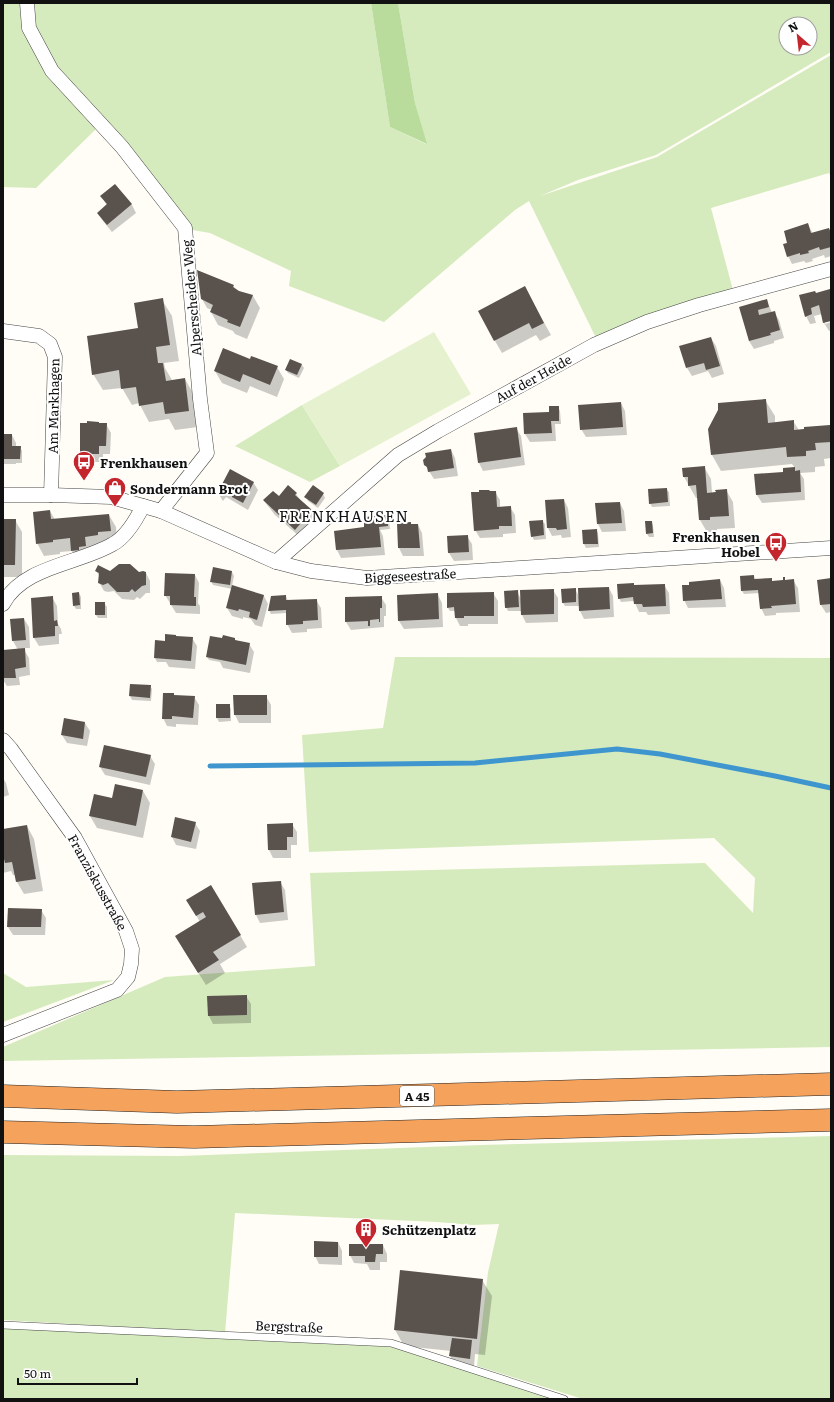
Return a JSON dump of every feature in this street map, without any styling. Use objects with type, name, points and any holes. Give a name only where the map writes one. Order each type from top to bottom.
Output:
[{"type":"highway","name":"A 45","points":[[3,1096],[177,1102],[831,1084]]},
{"type":"highway","points":[[3,1132],[194,1136],[831,1120]]},
{"type":"street","name":"Alperscheider Weg","points":[[27,3],[29,28],[52,71],[122,147],[185,228],[200,399],[207,453],[161,511]]},
{"type":"street","name":"Auf der Heide","points":[[276,562],[398,455],[438,431],[594,345],[647,322],[699,305],[831,269]]},
{"type":"street","name":"Am Markhagen","points":[[3,330],[39,336],[50,344],[55,357],[51,495]]},
{"type":"street","name":"Biggeseestraße","points":[[3,495],[111,497],[161,511],[276,562],[311,571],[367,578],[831,548]]},
{"type":"street","points":[[3,604],[15,588],[30,577],[114,544],[134,523],[142,506]]},
{"type":"street","name":"Franziskusstraße","points":[[3,740],[53,805],[75,838],[118,914],[132,949],[128,977],[117,990],[3,1035]]},
{"type":"lane","name":"Bergstraße","points":[[3,1325],[391,1343],[564,1399]]},
{"type":"green space","points":[[3,3],[24,3],[26,28],[100,125],[36,188],[3,187]]},
{"type":"green space","points":[[30,3],[371,3],[390,127],[426,144],[415,103],[398,3],[831,3],[831,52],[656,155],[578,180],[540,196],[657,157],[831,55],[831,177],[829,173],[711,208],[734,294],[598,342],[529,201],[515,210],[384,322],[289,286],[291,271],[210,233],[187,229],[55,70],[32,29]]},
{"type":"green space","points":[[371,3],[398,3],[415,103],[427,144],[390,127]]},
{"type":"green space","points":[[434,332],[471,394],[340,466],[302,405]]},
{"type":"green space","points":[[302,405],[340,466],[310,482],[235,446]]},
{"type":"green space","points":[[395,657],[831,658],[831,1047],[3,1061],[3,1047],[165,977],[315,966],[310,873],[705,863],[753,913],[755,878],[714,838],[309,852],[302,735],[383,728]]},
{"type":"green space","points":[[3,973],[26,987],[114,980],[3,1022]]},
{"type":"green space","points":[[831,1136],[831,1399],[583,1399],[477,1366],[488,1272],[499,1224],[472,1225],[437,1222],[235,1213],[225,1333],[3,1320],[3,1155],[180,1156],[482,1145]]},
{"type":"green space","points":[[3,1328],[391,1347],[557,1399],[3,1399]]},
{"type":"building","points":[[115,184],[132,204],[107,225],[97,213],[107,204],[100,196]]},
{"type":"building","points":[[808,223],[811,233],[829,228],[831,233],[831,247],[820,250],[819,247],[808,251],[809,253],[800,255],[800,253],[787,257],[783,244],[787,243],[784,231]]},
{"type":"building","points":[[197,270],[234,285],[233,287],[239,291],[253,295],[240,327],[227,322],[228,320],[210,312],[213,305],[201,299]]},
{"type":"building","points":[[525,286],[544,323],[532,329],[529,323],[494,341],[478,311]]},
{"type":"building","points":[[830,289],[831,321],[823,323],[819,305],[811,308],[812,314],[805,317],[799,295],[815,291],[816,293]]},
{"type":"building","points":[[163,298],[170,345],[156,347],[158,363],[163,363],[166,381],[185,378],[189,411],[165,414],[163,402],[139,406],[136,387],[121,389],[119,370],[92,375],[87,336],[138,328],[134,303]]},
{"type":"building","points":[[767,299],[769,307],[758,310],[759,315],[775,311],[780,330],[770,333],[771,335],[749,341],[739,307]]},
{"type":"building","points":[[711,337],[720,366],[706,370],[704,363],[686,368],[679,346]]},
{"type":"building","points":[[223,348],[250,359],[251,356],[278,366],[270,385],[243,374],[240,382],[214,371]]},
{"type":"building","points":[[290,359],[302,364],[297,375],[285,370]]},
{"type":"building","points":[[766,399],[768,423],[794,420],[794,430],[804,429],[804,427],[830,425],[831,442],[815,443],[816,450],[806,451],[806,456],[787,457],[786,447],[711,455],[708,429],[718,410],[718,403]]},
{"type":"building","points":[[621,402],[623,427],[580,430],[578,405]]},
{"type":"building","points":[[549,406],[559,406],[559,421],[551,421],[552,433],[524,434],[523,413],[549,412]]},
{"type":"building","points":[[87,421],[107,423],[106,446],[99,446],[99,454],[80,454],[80,423],[87,423]]},
{"type":"building","points":[[517,427],[521,457],[478,463],[474,433]]},
{"type":"building","points":[[3,434],[12,434],[12,446],[21,446],[20,459],[3,459]]},
{"type":"building","points":[[451,449],[454,468],[428,472],[423,460],[426,457],[425,453]]},
{"type":"building","points":[[705,466],[707,493],[716,492],[715,490],[727,489],[729,516],[710,517],[710,520],[699,520],[696,485],[688,486],[688,477],[683,477],[682,468]]},
{"type":"building","points":[[795,467],[795,471],[800,470],[801,492],[756,495],[754,474],[783,472],[783,468]]},
{"type":"building","points":[[230,469],[254,482],[243,503],[232,497],[232,495],[219,490]]},
{"type":"building","points":[[288,485],[297,493],[295,495],[312,510],[295,530],[263,500],[273,491],[279,496]]},
{"type":"building","points":[[313,485],[324,493],[316,505],[304,497]]},
{"type":"building","points":[[667,488],[668,502],[649,504],[648,489]]},
{"type":"building","points":[[479,490],[496,491],[497,507],[511,506],[512,526],[499,526],[499,529],[474,531],[471,492],[479,492]]},
{"type":"building","points":[[564,499],[567,529],[557,530],[556,528],[547,528],[545,500]]},
{"type":"building","points":[[620,502],[622,523],[597,524],[595,503]]},
{"type":"building","points":[[50,510],[51,519],[109,514],[111,531],[98,532],[98,535],[85,537],[86,546],[79,547],[79,550],[71,551],[70,538],[36,544],[33,512]]},
{"type":"building","points":[[387,515],[388,526],[379,527],[381,547],[336,550],[334,531],[364,527],[364,517]]},
{"type":"building","points":[[3,519],[16,519],[15,565],[3,565]]},
{"type":"building","points":[[543,520],[544,535],[531,537],[529,521]]},
{"type":"building","points":[[645,521],[652,521],[653,533],[646,534]]},
{"type":"building","points":[[411,522],[411,524],[418,524],[420,548],[398,548],[397,523]]},
{"type":"building","points":[[597,529],[598,544],[583,544],[582,530]]},
{"type":"building","points":[[468,535],[469,552],[448,553],[447,536]]},
{"type":"building","points":[[119,564],[130,564],[139,572],[146,572],[146,585],[142,586],[135,592],[132,589],[129,592],[117,592],[108,583],[103,585],[98,583],[99,573],[95,571],[98,565],[110,571]]},
{"type":"building","points":[[213,567],[232,571],[230,585],[210,582]]},
{"type":"building","points":[[165,573],[195,574],[194,597],[196,597],[196,606],[170,605],[170,596],[164,596]]},
{"type":"building","points":[[754,575],[754,579],[772,578],[772,581],[783,580],[783,577],[785,577],[785,580],[794,579],[796,604],[771,606],[772,608],[760,609],[758,590],[741,591],[740,576]]},
{"type":"building","points":[[831,578],[831,604],[820,605],[817,580]]},
{"type":"building","points":[[720,579],[722,599],[683,601],[682,585],[689,585],[689,582]]},
{"type":"building","points":[[634,583],[634,585],[665,584],[666,606],[643,607],[642,604],[634,604],[633,597],[618,599],[617,584]]},
{"type":"building","points":[[232,585],[264,595],[257,620],[249,617],[250,612],[226,608]]},
{"type":"building","points":[[609,587],[610,609],[579,611],[578,588]]},
{"type":"building","points":[[576,588],[576,602],[562,603],[561,589]]},
{"type":"building","points":[[554,589],[554,614],[521,615],[520,590]]},
{"type":"building","points":[[518,590],[519,607],[505,608],[504,591]]},
{"type":"building","points":[[79,592],[80,605],[73,606],[72,593]]},
{"type":"building","points":[[494,592],[494,616],[464,616],[464,618],[455,618],[454,607],[447,608],[447,593]]},
{"type":"building","points":[[438,593],[439,619],[398,621],[397,595]]},
{"type":"building","points":[[286,595],[286,600],[317,599],[318,620],[303,621],[303,624],[286,625],[286,610],[268,611],[271,596]]},
{"type":"building","points":[[53,596],[54,621],[57,620],[58,626],[55,626],[55,636],[33,638],[31,598]]},
{"type":"building","points":[[382,596],[380,622],[379,619],[370,620],[370,626],[368,626],[368,621],[345,622],[345,597]]},
{"type":"building","points":[[95,602],[105,602],[105,615],[95,615]]},
{"type":"building","points":[[24,618],[26,640],[12,641],[10,619]]},
{"type":"building","points":[[165,634],[193,637],[191,661],[154,658],[155,640],[165,641]]},
{"type":"building","points":[[223,635],[235,638],[235,640],[250,643],[246,665],[206,657],[210,636],[222,638]]},
{"type":"building","points":[[25,648],[26,667],[15,669],[16,678],[3,678],[3,650]]},
{"type":"building","points":[[130,684],[151,685],[150,698],[129,696]]},
{"type":"building","points":[[163,693],[195,696],[193,718],[172,716],[172,719],[162,719]]},
{"type":"building","points":[[233,695],[267,695],[267,715],[234,715]]},
{"type":"building","points":[[216,704],[230,704],[230,718],[216,718]]},
{"type":"building","points":[[64,718],[85,722],[83,739],[61,735]]},
{"type":"building","points":[[104,745],[151,755],[146,777],[99,767]]},
{"type":"building","points":[[115,784],[143,790],[136,826],[89,816],[94,794],[112,798]]},
{"type":"building","points":[[175,817],[196,822],[191,842],[171,837]]},
{"type":"building","points":[[293,823],[293,837],[287,837],[287,850],[268,850],[267,824]]},
{"type":"building","points":[[27,825],[36,879],[16,882],[12,862],[5,863],[3,859],[3,829]]},
{"type":"building","points":[[281,881],[284,912],[255,915],[252,883]]},
{"type":"building","points":[[211,885],[241,935],[213,952],[219,960],[198,973],[175,936],[206,917],[203,912],[196,916],[186,900]]},
{"type":"building","points":[[8,908],[42,909],[41,927],[7,927]]},
{"type":"building","points":[[247,995],[247,1015],[208,1016],[207,996]]},
{"type":"building","points":[[314,1241],[338,1242],[338,1257],[314,1257]]},
{"type":"building","name":"Schützenplatz","points":[[349,1244],[383,1244],[383,1254],[376,1254],[375,1262],[365,1262],[365,1256],[349,1256]]},
{"type":"building","points":[[400,1270],[483,1279],[477,1339],[394,1330]]},
{"type":"building","points":[[452,1338],[472,1340],[470,1359],[449,1356]]},
{"type":"waterway","points":[[210,766],[475,763],[617,749],[660,754],[831,788]]},
{"type":"place","name":"Frenkhausen","points":[[84,482]]},
{"type":"place","name":"Sondermann Brot","points":[[115,508]]},
{"type":"place","name":"Frenkhausen Hobel","points":[[776,562]]},
{"type":"place","name":"Schützenplatz","points":[[366,1248]]},
{"type":"district","name":"FRENKHAUSEN","points":[[344,515]]}]
